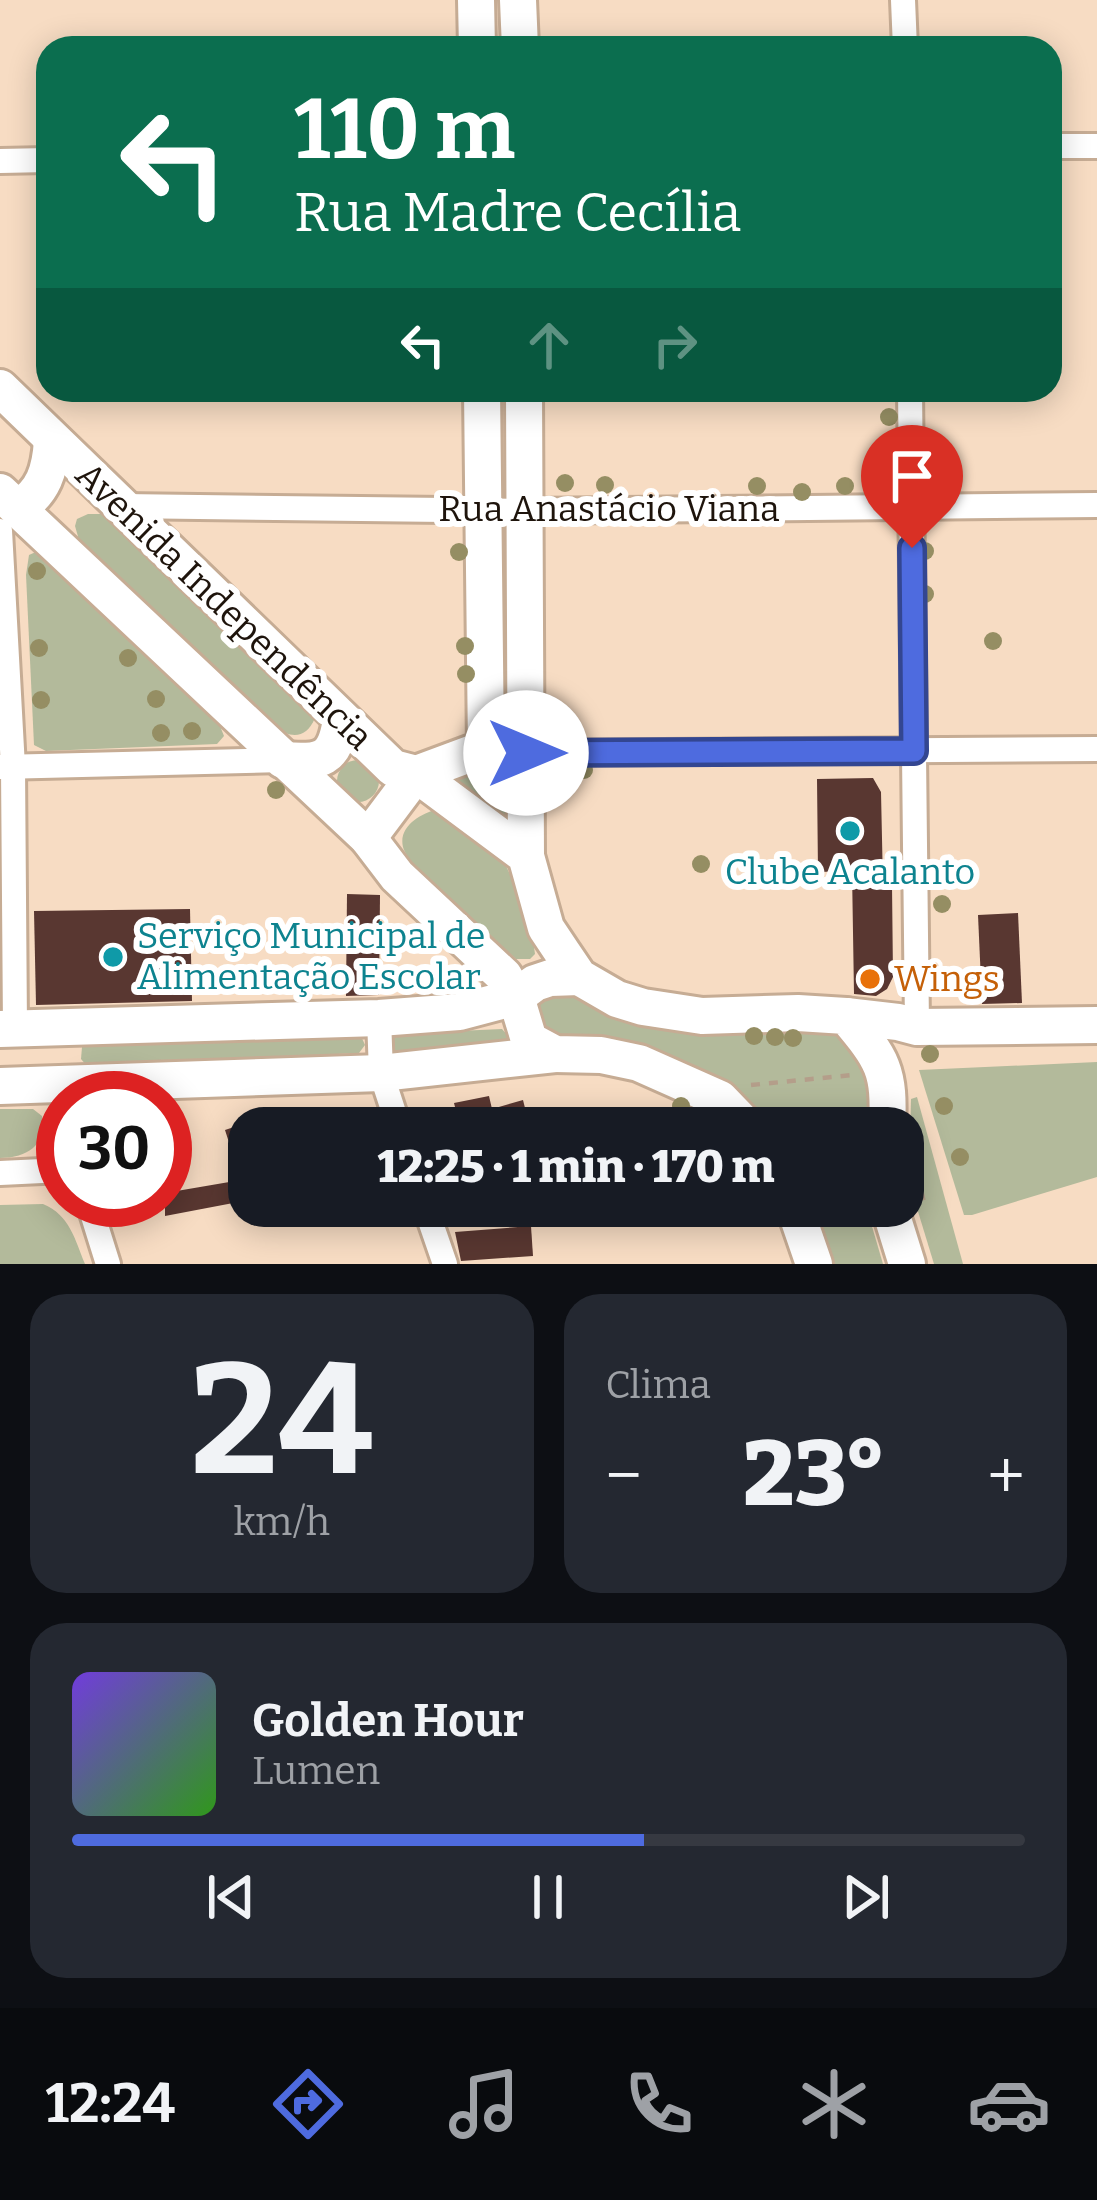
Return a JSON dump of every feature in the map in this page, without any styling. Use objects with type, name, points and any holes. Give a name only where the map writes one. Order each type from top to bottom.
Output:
[{"type":"main road","points":[[476,0],[477,36]]},
{"type":"main road","name":"Avenida Independência","points":[[0,388],[393,768],[416,774],[526,856]]},
{"type":"main road","points":[[368,838],[416,774],[486,748],[482,402]]},
{"type":"main road","points":[[524,402],[526,856],[547,928],[579,977],[628,1004],[702,1016],[798,1013],[917,1027],[1097,1025]]},
{"type":"main road","points":[[6,510],[33,499],[50,464],[52,441]]},
{"type":"main road","name":"Avenida Independência","points":[[6,510],[368,838],[398,876],[504,976],[525,990],[529,1040],[556,1054]]},
{"type":"main road","points":[[283,760],[310,762],[327,757],[338,742],[341,719]]},
{"type":"main road","points":[[8,1085],[8,1028],[458,1012],[550,978],[579,977]]},
{"type":"main road","points":[[846,1016],[876,1068],[886,1070],[888,1107]]},
{"type":"main road","points":[[56,1026],[59,1071]]},
{"type":"main road","points":[[876,1068],[917,1027]]},
{"type":"main road","points":[[192,1086],[381,1073],[556,1054],[601,1055],[639,1063],[720,1099],[728,1107]]},
{"type":"main road","points":[[801,1227],[814,1264]]},
{"type":"main road","points":[[907,1227],[907,1264]]},
{"type":"street","points":[[903,0],[904,36]]},
{"type":"street","points":[[1062,146],[1097,146]]},
{"type":"street","points":[[0,161],[36,160]]},
{"type":"street","points":[[910,402],[917,1027]]},
{"type":"street","name":"Rua Anastácio Viana","points":[[122,506],[524,511],[1097,505]]},
{"type":"street","points":[[6,510],[8,1028]]},
{"type":"street","points":[[486,748],[526,753],[1097,749]]},
{"type":"street","points":[[6,767],[283,760]]},
{"type":"street","points":[[379,1018],[381,1073],[392,1107]]},
{"type":"street","points":[[0,1173],[36,1171]]},
{"type":"street","points":[[96,1227],[108,1264]]},
{"type":"street","points":[[432,1227],[445,1264]]},
{"type":"path","points":[[752,1085],[876,1068]]},
{"type":"green space","points":[[88,514],[123,523],[315,718],[307,730],[293,735],[274,728],[79,540],[77,519]]},
{"type":"green space","points":[[38,551],[56,559],[220,726],[224,736],[217,744],[46,751],[34,745],[26,575],[29,555]]},
{"type":"green space","points":[[358,760],[373,766],[379,781],[373,796],[358,802],[343,796],[337,781],[343,766]]},
{"type":"green space","points":[[479,770],[497,774],[511,790],[510,831],[451,778]]},
{"type":"green space","points":[[437,809],[503,859],[532,933],[535,954],[530,959],[516,959],[409,859],[402,840],[407,827]]},
{"type":"green space","points":[[555,989],[716,1025],[837,1033],[871,1074],[872,1107],[752,1107],[737,1093],[546,1037],[535,1007],[537,999]]},
{"type":"green space","points":[[502,1029],[510,1038],[509,1045],[393,1052],[391,1034]]},
{"type":"green space","points":[[361,1036],[365,1045],[359,1053],[87,1066],[81,1059],[86,1042]]},
{"type":"green space","points":[[1097,1062],[1097,1177],[964,1215],[919,1070]]},
{"type":"green space","points":[[0,1109],[33,1109],[36,1144],[19,1156],[0,1158]]},
{"type":"green space","points":[[924,1122],[963,1264],[934,1264],[923,1227]]},
{"type":"green space","points":[[36,1204],[36,1227],[69,1227],[85,1264],[0,1264],[0,1205]]},
{"type":"green space","points":[[819,1227],[872,1227],[883,1264],[831,1264]]},
{"type":"building","points":[[873,778],[881,792],[883,885],[892,885],[893,977],[876,996],[854,994],[852,871],[818,872],[817,779]]},
{"type":"building","points":[[347,894],[380,895],[379,995],[346,996]]},
{"type":"building","name":"Serviço Municipal de Alimentação Escolar","points":[[190,909],[192,1001],[36,1005],[34,911]]},
{"type":"building","points":[[1018,913],[1022,1003],[982,1004],[978,915]]},
{"type":"building","points":[[489,1096],[492,1107],[455,1107],[454,1103]]},
{"type":"building","points":[[523,1100],[525,1107],[499,1107]]},
{"type":"building","points":[[228,1182],[228,1204],[192,1211],[192,1188]]},
{"type":"building","points":[[531,1227],[533,1256],[461,1261],[455,1232]]},
{"type":"place","name":"Clube Acalanto","points":[[850,831]]},
{"type":"place","name":"Serviço Municipal de Alimentação Escolar","points":[[113,957]]},
{"type":"place","name":"Wings","points":[[870,979]]},
{"type":"route","points":[[526,753],[914,751],[912,548]]}]
